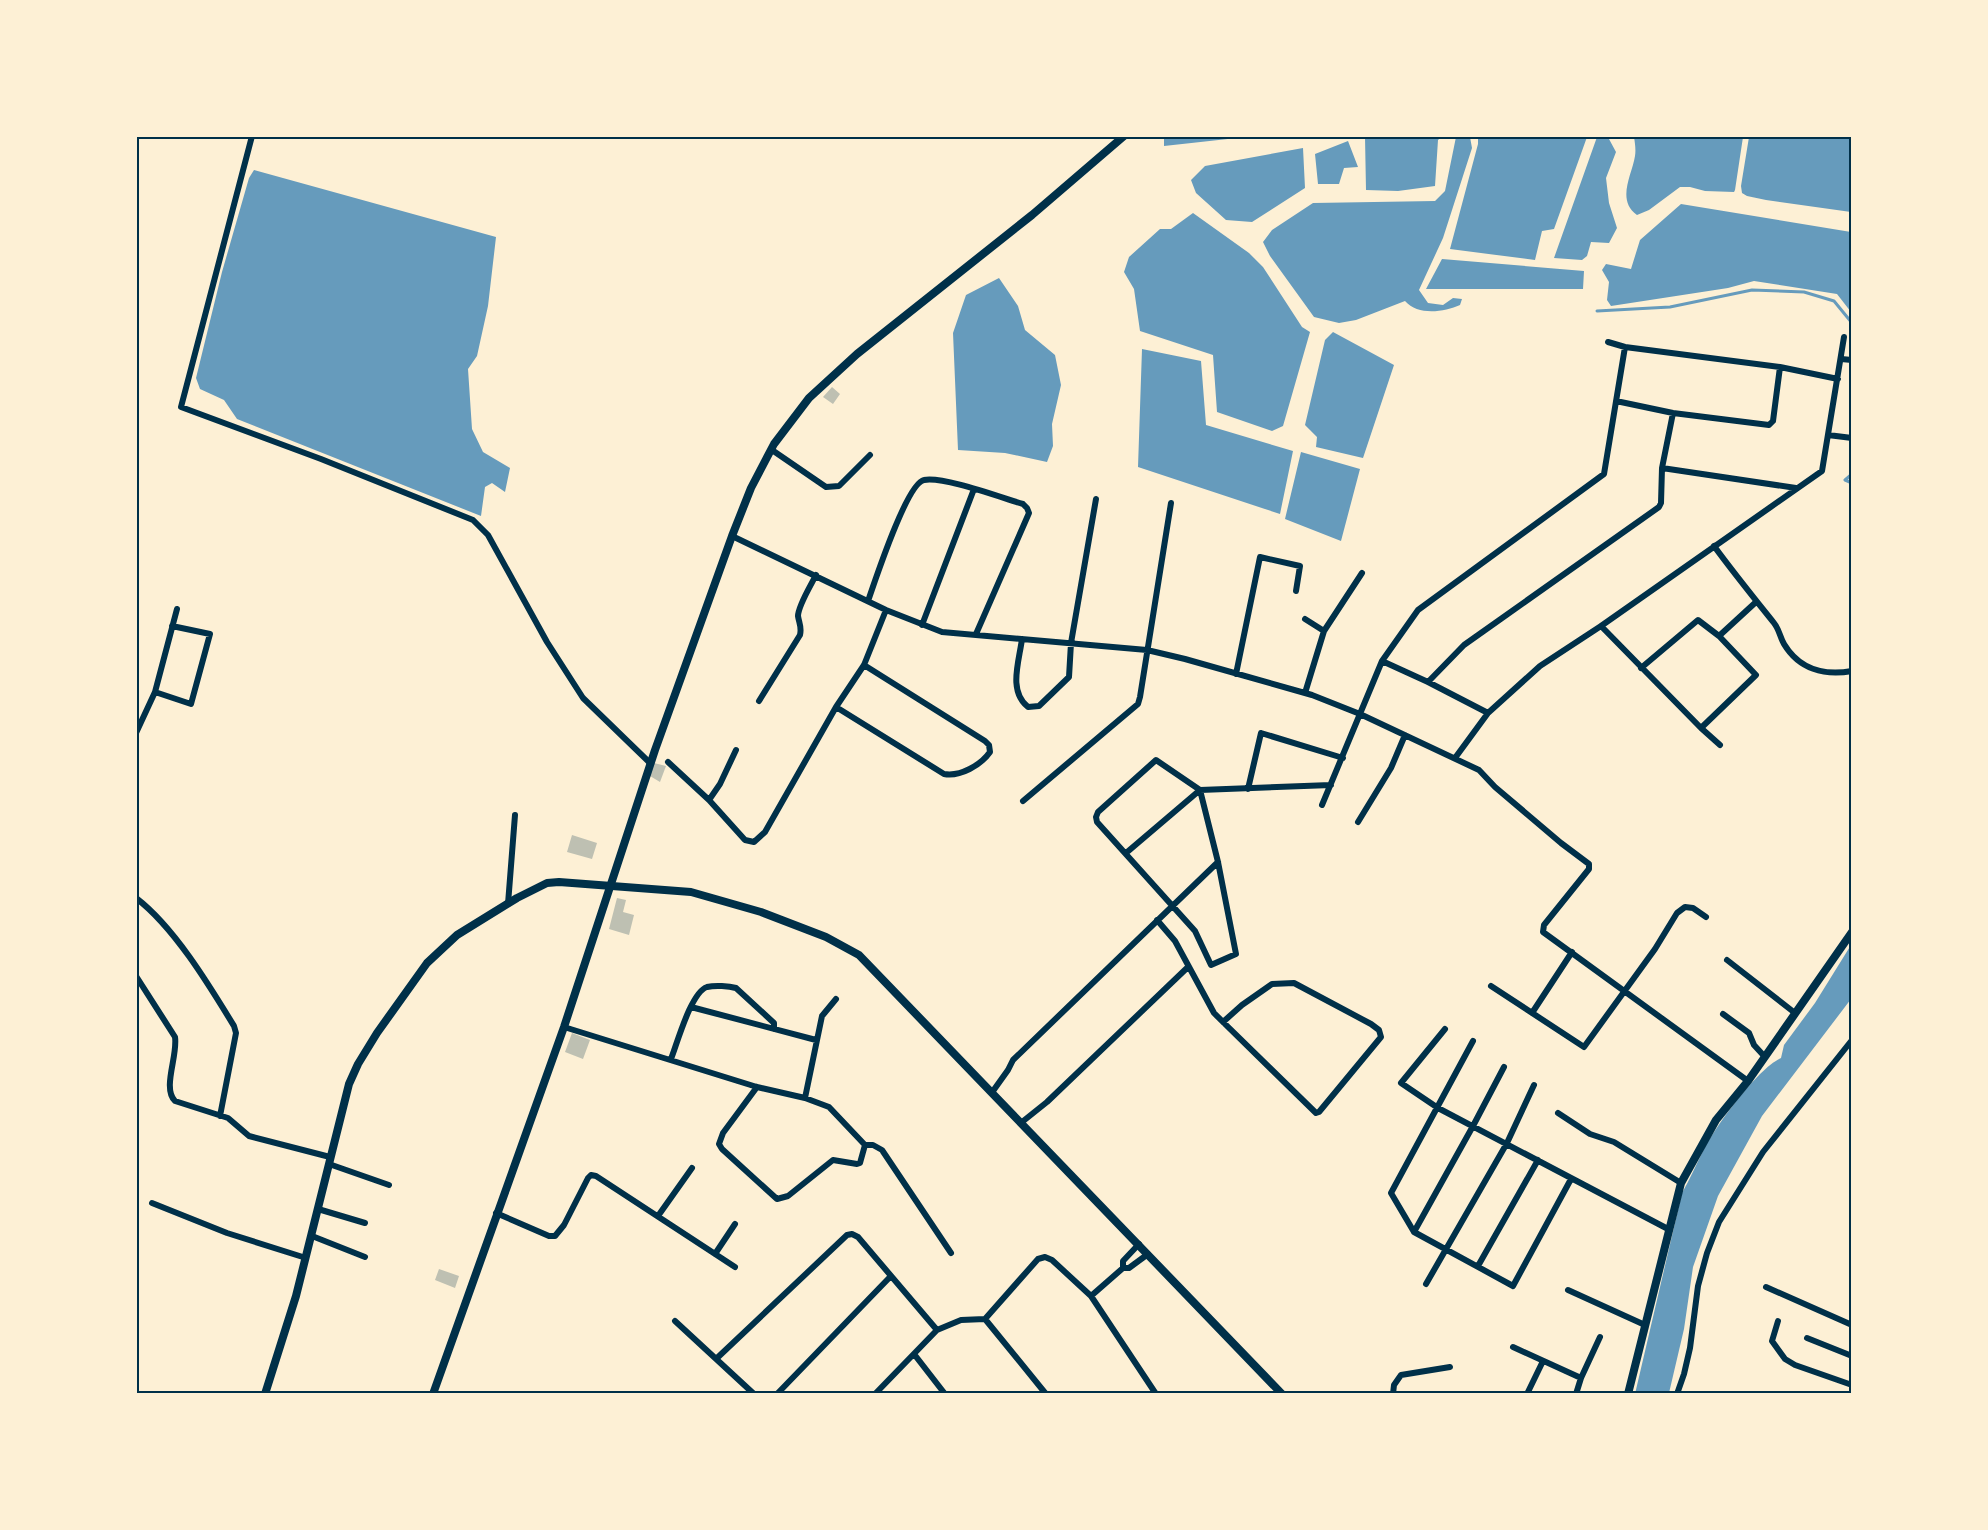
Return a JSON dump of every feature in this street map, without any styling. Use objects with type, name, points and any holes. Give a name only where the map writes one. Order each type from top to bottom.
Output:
[{"type":"main road","points":[[433,1394],[564,1027],[651,764],[751,488],[791,420],[825,382],[877,337],[1018,226],[1124,136]]},
{"type":"street","points":[[252,136],[181,407],[321,459],[473,520],[488,535],[548,642],[583,698],[651,764]]},
{"type":"street","points":[[1455,758],[1488,713],[1540,666],[1822,471],[1844,337]]},
{"type":"street","points":[[1608,342],[1625,347],[1780,367],[1838,379]]},
{"type":"street","points":[[1322,805],[1382,661],[1418,610],[1604,474],[1625,347]]},
{"type":"street","points":[[1841,359],[1851,360]]},
{"type":"street","points":[[1616,401],[1673,413],[1768,425],[1773,421],[1780,367]]},
{"type":"street","points":[[1428,682],[1464,645],[1659,507],[1662,468],[1673,413]]},
{"type":"street","points":[[1828,435],[1851,438]]},
{"type":"street","points":[[772,450],[826,487],[839,486],[870,455]]},
{"type":"street","points":[[1662,468],[1796,488]]},
{"type":"street","points":[[868,601],[911,490],[922,480],[937,480],[1023,504],[1028,508],[1029,513],[976,634]]},
{"type":"street","points":[[922,625],[974,489]]},
{"type":"street","points":[[1022,639],[1015,687],[1019,700],[1028,707],[1039,706],[1069,677],[1071,643],[1096,499]]},
{"type":"street","points":[[1023,801],[1138,704],[1171,503]]},
{"type":"street","points":[[732,536],[886,610],[942,632],[1147,650],[1185,659],[1305,693],[1360,714],[1479,770],[1503,793],[1589,864],[1589,868],[1544,925],[1543,932],[1748,1081]]},
{"type":"street","points":[[1714,546],[1777,626],[1782,642],[1793,657],[1815,671],[1835,674],[1851,671]]},
{"type":"street","points":[[1236,674],[1260,557],[1300,566],[1296,591]]},
{"type":"street","points":[[1305,693],[1324,631],[1362,573]]},
{"type":"street","points":[[759,701],[800,635],[799,610],[816,576]]},
{"type":"street","points":[[1719,636],[1756,602]]},
{"type":"street","points":[[136,733],[155,692],[177,609]]},
{"type":"street","points":[[668,762],[709,800],[745,840],[754,842],[765,832],[836,707],[864,665],[886,610]]},
{"type":"street","points":[[1305,619],[1324,631]]},
{"type":"street","points":[[1641,668],[1698,620],[1719,636],[1756,675],[1701,728]]},
{"type":"street","points":[[155,692],[191,704],[199,681],[210,634],[172,626]]},
{"type":"street","points":[[1601,626],[1720,746]]},
{"type":"street","points":[[1382,661],[1488,713]]},
{"type":"street","points":[[836,707],[944,774],[953,776],[980,763],[987,757],[990,752],[989,745],[985,741],[864,665]]},
{"type":"street","points":[[136,712],[145,717]]},
{"type":"street","points":[[1248,789],[1262,733],[1343,758]]},
{"type":"street","points":[[1358,822],[1391,768],[1405,735]]},
{"type":"street","points":[[709,800],[720,784],[736,750]]},
{"type":"street","points":[[1200,790],[1218,862],[1236,954],[1211,965],[1195,931],[1097,822],[1098,812],[1156,760],[1200,790],[1331,785]]},
{"type":"street","points":[[1126,853],[1200,790]]},
{"type":"street","points":[[508,904],[515,815]]},
{"type":"street","points":[[993,1091],[1013,1059],[1218,862]]},
{"type":"street","points":[[265,1394],[306,1258],[354,1074],[370,1044],[403,994],[440,950],[456,935],[537,887],[559,882],[691,892],[761,912],[853,950],[993,1091],[1282,1394]]},
{"type":"street","points":[[136,898],[149,907],[179,944],[234,1026],[236,1033],[220,1116]]},
{"type":"street","points":[[1491,986],[1584,1047],[1677,913],[1685,907],[1693,908],[1706,917]]},
{"type":"street","points":[[1157,920],[1175,941],[1214,1013],[1223,1022],[1316,1113],[1382,1037],[1379,1030],[1371,1024],[1294,983],[1272,984],[1223,1022]]},
{"type":"street","points":[[1628,1394],[1681,1183],[1716,1120],[1748,1081],[1851,932]]},
{"type":"street","points":[[1532,1012],[1572,952]]},
{"type":"street","points":[[1727,960],[1795,1013]]},
{"type":"street","points":[[1022,1122],[1047,1102],[1188,967]]},
{"type":"street","points":[[138,981],[175,1037],[176,1045],[169,1089],[170,1096],[175,1101],[228,1118],[249,1136],[330,1161],[389,1185]]},
{"type":"street","points":[[671,1059],[691,1007],[701,991],[708,987],[736,988],[769,1016],[774,1023],[774,1029]]},
{"type":"street","points":[[805,1098],[822,1016],[836,999]]},
{"type":"street","points":[[691,1007],[816,1040]]},
{"type":"street","points":[[1723,1014],[1749,1033],[1754,1045],[1765,1057]]},
{"type":"street","points":[[564,1027],[829,1107],[865,1145]]},
{"type":"street","points":[[1445,1029],[1401,1083],[1438,1108],[1668,1229]]},
{"type":"street","points":[[1677,1394],[1690,1348],[1698,1286],[1719,1222],[1763,1152],[1851,1040]]},
{"type":"street","points":[[1473,1041],[1391,1193],[1414,1232],[1513,1286],[1571,1179]]},
{"type":"street","points":[[1414,1232],[1504,1067]]},
{"type":"street","points":[[1426,1284],[1507,1143],[1534,1085]]},
{"type":"street","points":[[757,1087],[723,1133],[719,1144],[777,1199],[788,1196],[832,1160],[860,1163],[865,1145]]},
{"type":"street","points":[[1558,1113],[1590,1134],[1614,1142],[1681,1183]]},
{"type":"street","points":[[865,1145],[873,1144],[882,1150],[951,1253]]},
{"type":"street","points":[[1478,1266],[1538,1160]]},
{"type":"street","points":[[658,1216],[692,1168]]},
{"type":"street","points":[[496,1213],[549,1236],[555,1236],[564,1225],[588,1178],[591,1175],[596,1176],[735,1267]]},
{"type":"street","points":[[152,1203],[227,1233],[306,1258]]},
{"type":"street","points":[[318,1209],[365,1223]]},
{"type":"street","points":[[715,1254],[735,1224]]},
{"type":"street","points":[[716,1359],[847,1235],[852,1234],[858,1238],[938,1330]]},
{"type":"street","points":[[312,1236],[365,1257]]},
{"type":"street","points":[[1123,1268],[1123,1261],[1139,1244]]},
{"type":"street","points":[[1091,1296],[1123,1268],[1130,1268],[1148,1254]]},
{"type":"street","points":[[875,1394],[938,1330],[961,1320],[985,1319],[1038,1259],[1045,1257],[1052,1260],[1091,1296],[1156,1394]]},
{"type":"street","points":[[777,1394],[890,1277]]},
{"type":"street","points":[[1766,1287],[1851,1325]]},
{"type":"street","points":[[1568,1290],[1645,1325]]},
{"type":"street","points":[[985,1319],[1046,1394]]},
{"type":"street","points":[[675,1321],[754,1394]]},
{"type":"street","points":[[1778,1321],[1772,1341],[1785,1359],[1795,1365],[1851,1385]]},
{"type":"street","points":[[1576,1394],[1600,1337]]},
{"type":"street","points":[[1807,1338],[1851,1356]]},
{"type":"street","points":[[1513,1347],[1581,1378]]},
{"type":"street","points":[[914,1354],[945,1394]]},
{"type":"street","points":[[1527,1394],[1543,1361]]},
{"type":"street","points":[[1393,1394],[1394,1385],[1401,1375],[1450,1367]]},
{"type":"water","points":[[1164,136],[1246,137],[1164,146]]},
{"type":"water","points":[[1365,137],[1441,137],[1438,140],[1435,186],[1398,191],[1366,190]]},
{"type":"water","points":[[1456,137],[1470,137],[1472,148],[1443,238],[1419,290],[1428,303],[1443,305],[1453,298],[1462,299],[1460,305],[1424,311],[1410,306],[1405,301],[1356,320],[1339,323],[1314,317],[1270,256],[1263,242],[1272,230],[1313,203],[1435,201],[1445,191]]},
{"type":"water","points":[[1478,137],[1587,137],[1554,229],[1542,231],[1535,260],[1450,249]]},
{"type":"water","points":[[1597,137],[1609,139],[1616,152],[1606,178],[1609,203],[1617,228],[1609,243],[1591,242],[1587,256],[1582,260],[1554,258]]},
{"type":"water","points":[[1634,137],[1743,137],[1734,192],[1680,187],[1649,210],[1637,215],[1627,202],[1626,195],[1635,156]]},
{"type":"water","points":[[1749,137],[1851,137],[1851,212],[1766,200],[1742,193],[1741,186]]},
{"type":"water","points":[[1348,141],[1358,167],[1344,168],[1339,184],[1318,184],[1315,154]]},
{"type":"water","points":[[1303,148],[1305,188],[1252,222],[1226,220],[1196,193],[1191,180],[1205,166]]},
{"type":"water","points":[[254,170],[496,237],[488,306],[477,356],[468,369],[472,429],[483,452],[510,468],[505,492],[492,483],[485,487],[481,516],[237,419],[224,400],[200,389],[196,378],[222,272],[249,178]]},
{"type":"water","points":[[1681,204],[1851,232],[1851,312],[1837,294],[1754,281],[1728,288],[1611,306],[1607,300],[1609,282],[1602,270],[1606,264],[1631,269],[1640,240]]},
{"type":"water","points":[[1193,213],[1249,253],[1263,267],[1302,327],[1310,332],[1283,426],[1272,431],[1217,412],[1213,355],[1140,331],[1134,289],[1124,272],[1129,257],[1160,229],[1171,229]]},
{"type":"water","points":[[1442,259],[1584,271],[1583,289],[1426,289]]},
{"type":"water","points":[[999,278],[1018,306],[1025,330],[1055,355],[1061,385],[1052,424],[1053,446],[1047,462],[1005,453],[958,450],[953,333],[966,295]]},
{"type":"water","points":[[1333,332],[1394,365],[1363,458],[1316,447],[1317,437],[1305,425],[1325,340]]},
{"type":"water","points":[[1142,349],[1201,361],[1206,425],[1293,451],[1280,514],[1138,467]]},
{"type":"water","points":[[1301,452],[1360,469],[1341,541],[1285,519]]},
{"type":"water","points":[[1851,945],[1851,999],[1762,1116],[1718,1196],[1693,1267],[1684,1329],[1669,1393],[1635,1394],[1682,1193],[1717,1128],[1749,1085],[1781,1058],[1784,1045],[1815,1003]]},
{"type":"building","points":[[832,387],[840,394],[833,404],[823,397]]},
{"type":"building","points":[[654,763],[666,766],[660,782],[650,776]]},
{"type":"building","points":[[572,835],[597,843],[592,859],[567,852]]},
{"type":"building","points":[[617,898],[626,900],[623,912],[634,915],[629,935],[609,929]]},
{"type":"building","points":[[572,1033],[590,1040],[583,1059],[565,1052]]},
{"type":"building","points":[[439,1269],[459,1276],[455,1288],[435,1280]]},
{"type":"waterway","points":[[1597,311],[1670,307],[1752,290],[1804,292],[1834,301],[1852,323]]},
{"type":"waterway","points":[[1852,474],[1845,480],[1852,483]]}]
